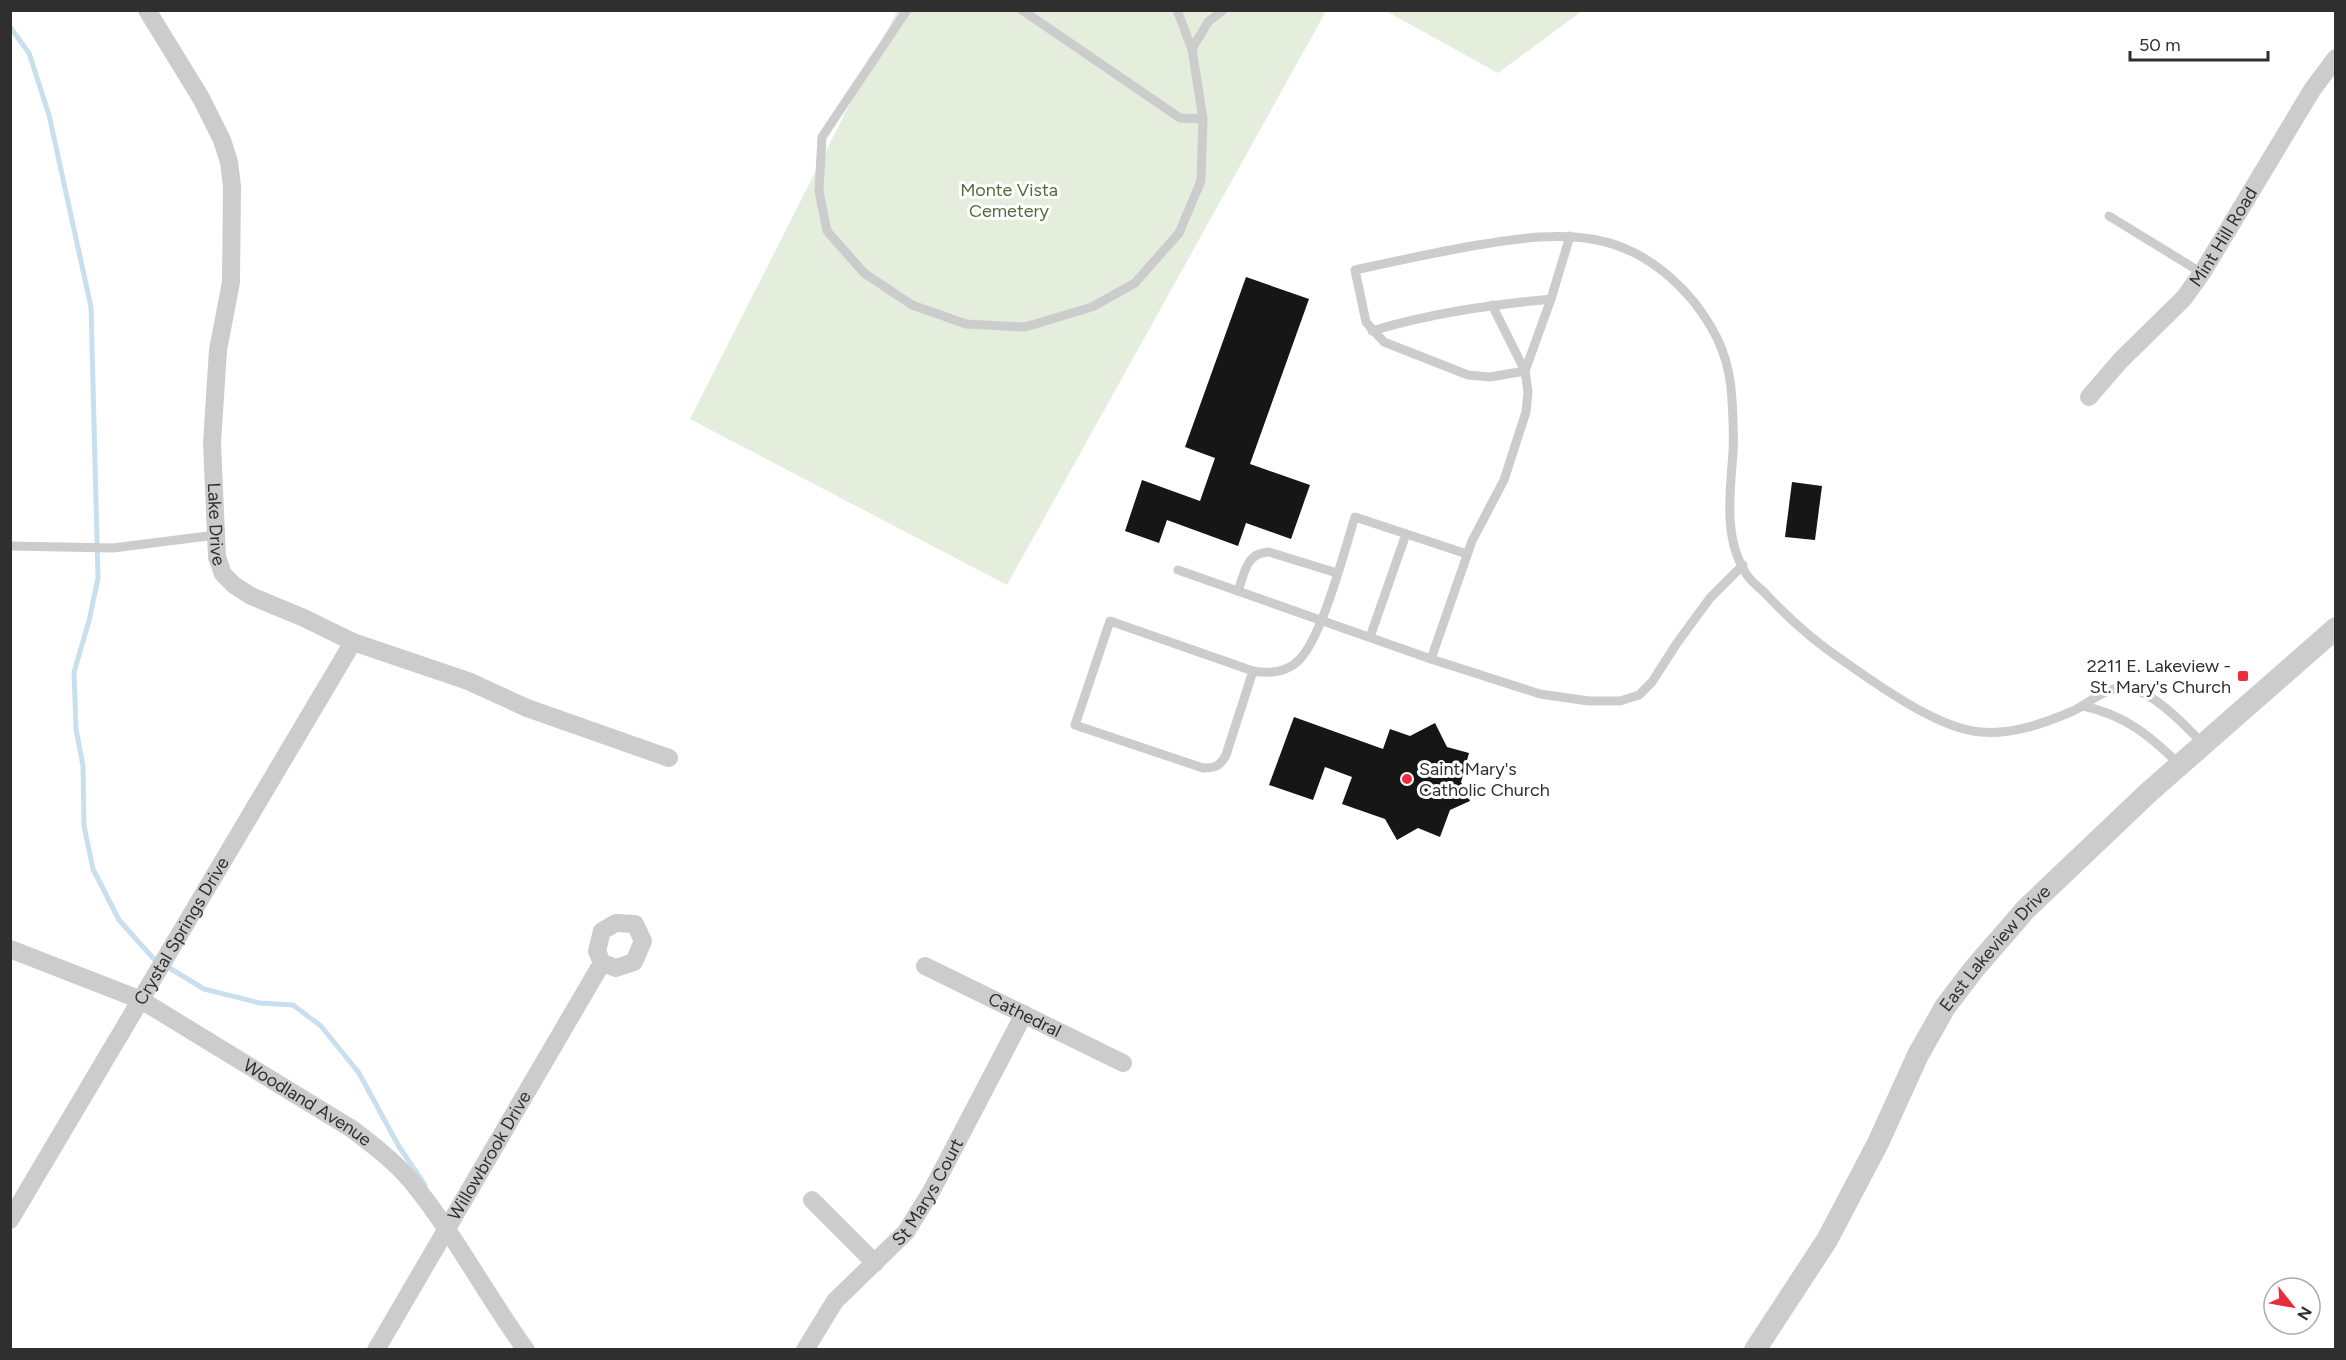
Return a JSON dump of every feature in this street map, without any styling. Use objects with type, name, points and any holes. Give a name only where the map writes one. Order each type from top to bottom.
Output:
[{"type":"street","name":"Lake Drive","points":[[147,10],[201,98],[222,140],[229,162],[232,186],[231,282],[218,350],[212,443],[217,557],[223,574],[234,585],[251,596],[353,642],[468,681],[527,708],[669,758]]},
{"type":"street","name":"Mint Hill Road","points":[[2089,397],[2120,361],[2184,298],[2202,273],[2312,90],[2336,58]]},
{"type":"street","name":"East Lakeview Drive","points":[[1755,1350],[1827,1240],[1878,1143],[1918,1055],[1945,1007],[1974,969],[2026,909],[2179,765],[2336,628]]},
{"type":"street","name":"Crystal Springs Drive","points":[[10,1220],[353,642]]},
{"type":"street","name":"Woodland Avenue","points":[[10,950],[141,1000],[352,1129],[379,1150],[410,1180],[446,1229],[526,1350]]},
{"type":"street","name":"Willowbrook Drive","points":[[376,1350],[602,963]]},
{"type":"street","name":"Cathedral","points":[[926,966],[1123,1063]]},
{"type":"street","name":"St Marys Court","points":[[805,1350],[835,1301],[906,1232],[1024,1014]]},
{"type":"street","points":[[812,1200],[875,1263]]},
{"type":"lane","points":[[907,10],[822,137],[819,191],[827,231],[864,273],[912,305],[966,324],[1025,327],[1092,307],[1135,283],[1179,233],[1201,181],[1203,119],[1192,49],[1177,10]]},
{"type":"lane","points":[[1022,10],[1180,118],[1203,119]]},
{"type":"lane","points":[[1192,49],[1208,22],[1223,10]]},
{"type":"lane","points":[[2109,216],[2202,273]]},
{"type":"lane","points":[[1525,371],[1551,299],[1570,236]]},
{"type":"lane","points":[[1525,371],[1490,377],[1468,375],[1384,342],[1366,322],[1355,270],[1515,239],[1570,236],[1582,236],[1609,243],[1641,257],[1669,274],[1705,317],[1720,340],[1732,397],[1733,450],[1729,503],[1733,543],[1747,575],[1782,612],[1824,648],[1864,675],[1925,712],[1953,725],[1978,732],[2000,733],[2036,725],[2083,706],[2115,689],[2125,687],[2156,702],[2203,744]]},
{"type":"lane","points":[[1372,331],[1492,305],[1551,299]]},
{"type":"lane","points":[[1431,659],[1467,554],[1504,480],[1526,412],[1528,392],[1525,371],[1492,305]]},
{"type":"lane","points":[[1253,671],[1226,755],[1222,764],[1215,768],[1203,768],[1075,726],[1110,621],[1253,671],[1267,674],[1282,672],[1299,660],[1313,640],[1356,517],[1467,554]]},
{"type":"lane","points":[[1370,637],[1406,534]]},
{"type":"lane","points":[[10,546],[113,548],[216,535]]},
{"type":"lane","points":[[1238,591],[1251,559],[1262,553],[1269,552],[1337,573]]},
{"type":"lane","points":[[1178,570],[1431,659],[1540,694],[1589,701],[1620,701],[1639,695],[1652,682],[1710,598],[1743,566]]},
{"type":"lane","points":[[2083,706],[2104,711],[2129,722],[2154,740],[2179,765]]},
{"type":"green space","name":"Monte Vista Cemetery","points":[[897,11],[1326,11],[1007,585],[690,419]]},
{"type":"green space","points":[[1386,11],[1582,11],[1498,73]]},
{"type":"building","points":[[1246,277],[1309,299],[1250,464],[1310,485],[1291,539],[1246,523],[1238,546],[1167,520],[1159,543],[1125,531],[1142,480],[1200,501],[1215,458],[1185,447]]},
{"type":"building","points":[[1792,482],[1822,486],[1815,540],[1785,537]]},
{"type":"building","name":"Saint Mary's Catholic Church","points":[[1294,717],[1383,749],[1390,729],[1410,736],[1435,723],[1447,747],[1469,753],[1461,782],[1470,801],[1450,810],[1440,837],[1418,828],[1397,840],[1385,819],[1342,804],[1352,777],[1325,767],[1313,800],[1269,785]]},
{"type":"waterway","points":[[10,27],[29,53],[49,115],[91,307],[98,578],[89,621],[74,672],[76,729],[83,766],[84,826],[93,869],[119,920],[153,958],[204,989],[260,1003],[293,1005],[321,1026],[359,1073],[398,1145],[425,1185]]},
{"type":"place","name":"2211 E. Lakeview - St. Mary's Church","points":[[2243,676]]},
{"type":"place","name":"Saint Mary's Catholic Church","points":[[1407,779]]}]
